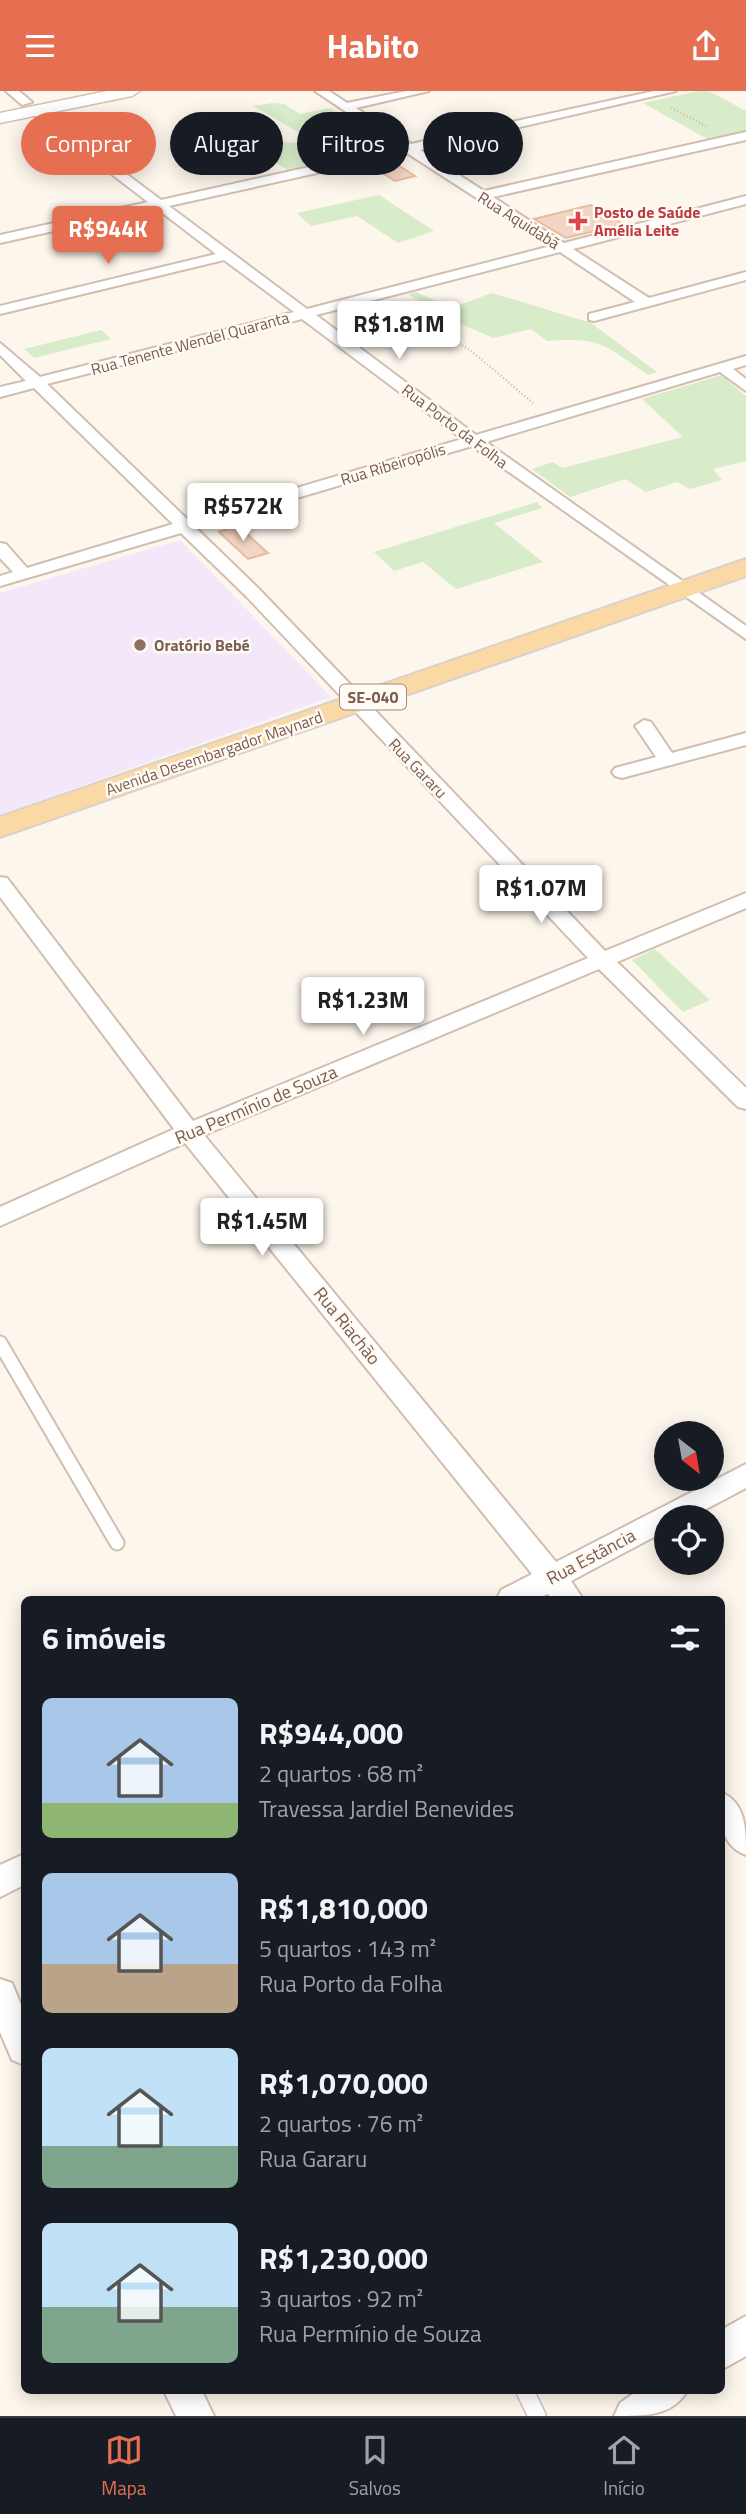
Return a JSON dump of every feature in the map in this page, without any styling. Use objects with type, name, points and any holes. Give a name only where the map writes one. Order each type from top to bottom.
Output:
[{"type":"main road","points":[[0,118],[78,91]]},
{"type":"main road","points":[[0,107],[30,106],[132,91]]},
{"type":"main road","name":"Avenida Desembargador Maynard","points":[[0,845],[363,710],[692,595],[746,567]]},
{"type":"main road","name":"Avenida Desembargador Maynard","points":[[692,595],[746,585]]},
{"type":"main road","name":"Avenida Desembargador Maynard","points":[[0,828],[363,710]]},
{"type":"street","name":"Rua Porto da Folha","points":[[12,91],[223,256],[473,440],[746,634]]},
{"type":"street","name":"Rua Aquidabã","points":[[321,91],[352,112]]},
{"type":"street","points":[[345,107],[423,91]]},
{"type":"street","points":[[409,150],[669,91]]},
{"type":"street","points":[[481,196],[746,136]]},
{"type":"street","name":"Rua Aquidabã","points":[[409,150],[648,303]]},
{"type":"street","points":[[0,239],[297,174]]},
{"type":"street","name":"Rua Tenente Wendel Quaranta","points":[[0,392],[746,200]]},
{"type":"street","points":[[0,310],[223,256]]},
{"type":"street","points":[[594,317],[746,276]]},
{"type":"street","name":"Rua Gararu","points":[[0,347],[187,526],[604,962],[746,1101]]},
{"type":"street","name":"Rua Ribeiropólis","points":[[0,580],[746,360]]},
{"type":"street","points":[[722,367],[746,387]]},
{"type":"street","points":[[0,548],[24,574]]},
{"type":"street","points":[[644,726],[666,758]]},
{"type":"street","points":[[622,772],[666,758],[746,739]]},
{"type":"street","name":"Rua Riachão","points":[[0,883],[189,1132],[567,1596]]},
{"type":"street","name":"Rua Permínio de Souza","points":[[0,1217],[189,1132],[604,962],[746,900]]},
{"type":"street","name":"Rua Estância","points":[[517,1596],[746,1475]]},
{"type":"street","points":[[725,1811],[746,1840]]},
{"type":"street","points":[[0,1882],[21,1871]]},
{"type":"street","points":[[0,1996],[21,2042]]},
{"type":"street","points":[[725,2349],[746,2334]]},
{"type":"street","points":[[184,2394],[195,2416]]},
{"type":"street","points":[[633,2416],[664,2394]]},
{"type":"lane","points":[[0,1343],[117,1543]]},
{"type":"lane","points":[[526,2394],[537,2416]]},
{"type":"path","points":[[648,96],[731,139]]},
{"type":"path","points":[[373,296],[440,330],[504,372],[548,419]]},
{"type":"shaded area","name":"Oratório Bebé","points":[[180,540],[331,697],[0,815],[0,593]]},
{"type":"green space","points":[[709,91],[746,111],[746,132],[709,140],[643,103]]},
{"type":"green space","points":[[284,104],[297,112],[297,131],[283,123],[283,112],[263,112],[253,106]]},
{"type":"green space","points":[[330,108],[337,112],[310,112]]},
{"type":"green space","points":[[283,142],[297,143],[297,168],[287,170],[283,167]]},
{"type":"green space","points":[[379,195],[434,231],[398,243],[357,216],[311,226],[297,213]]},
{"type":"green space","points":[[416,292],[451,308],[492,293],[591,323],[657,372],[648,375],[602,345],[580,340],[547,341],[531,329],[493,338],[446,317],[408,294]]},
{"type":"green space","points":[[101,330],[111,339],[34,358],[24,349]]},
{"type":"green space","points":[[722,375],[746,396],[746,461],[713,469],[722,480],[690,489],[677,482],[646,492],[625,479],[570,497],[532,469],[553,462],[562,468],[683,437],[642,399]]},
{"type":"green space","points":[[537,502],[542,508],[494,523],[543,562],[456,589],[423,562],[394,571],[374,552]]},
{"type":"green space","points":[[655,949],[710,1000],[683,1012],[632,960]]},
{"type":"building","points":[[409,172],[415,176],[395,181],[386,175],[409,175]]},
{"type":"building","name":"Posto de Saúde Amélia Leite","points":[[591,205],[623,224],[566,238],[534,219]]},
{"type":"building","points":[[238,526],[268,553],[248,559],[219,532]]},
{"type":"place","name":"Posto de Saúde Amélia Leite","points":[[578,221]]},
{"type":"place","name":"Oratório Bebé","points":[[140,645]]}]
